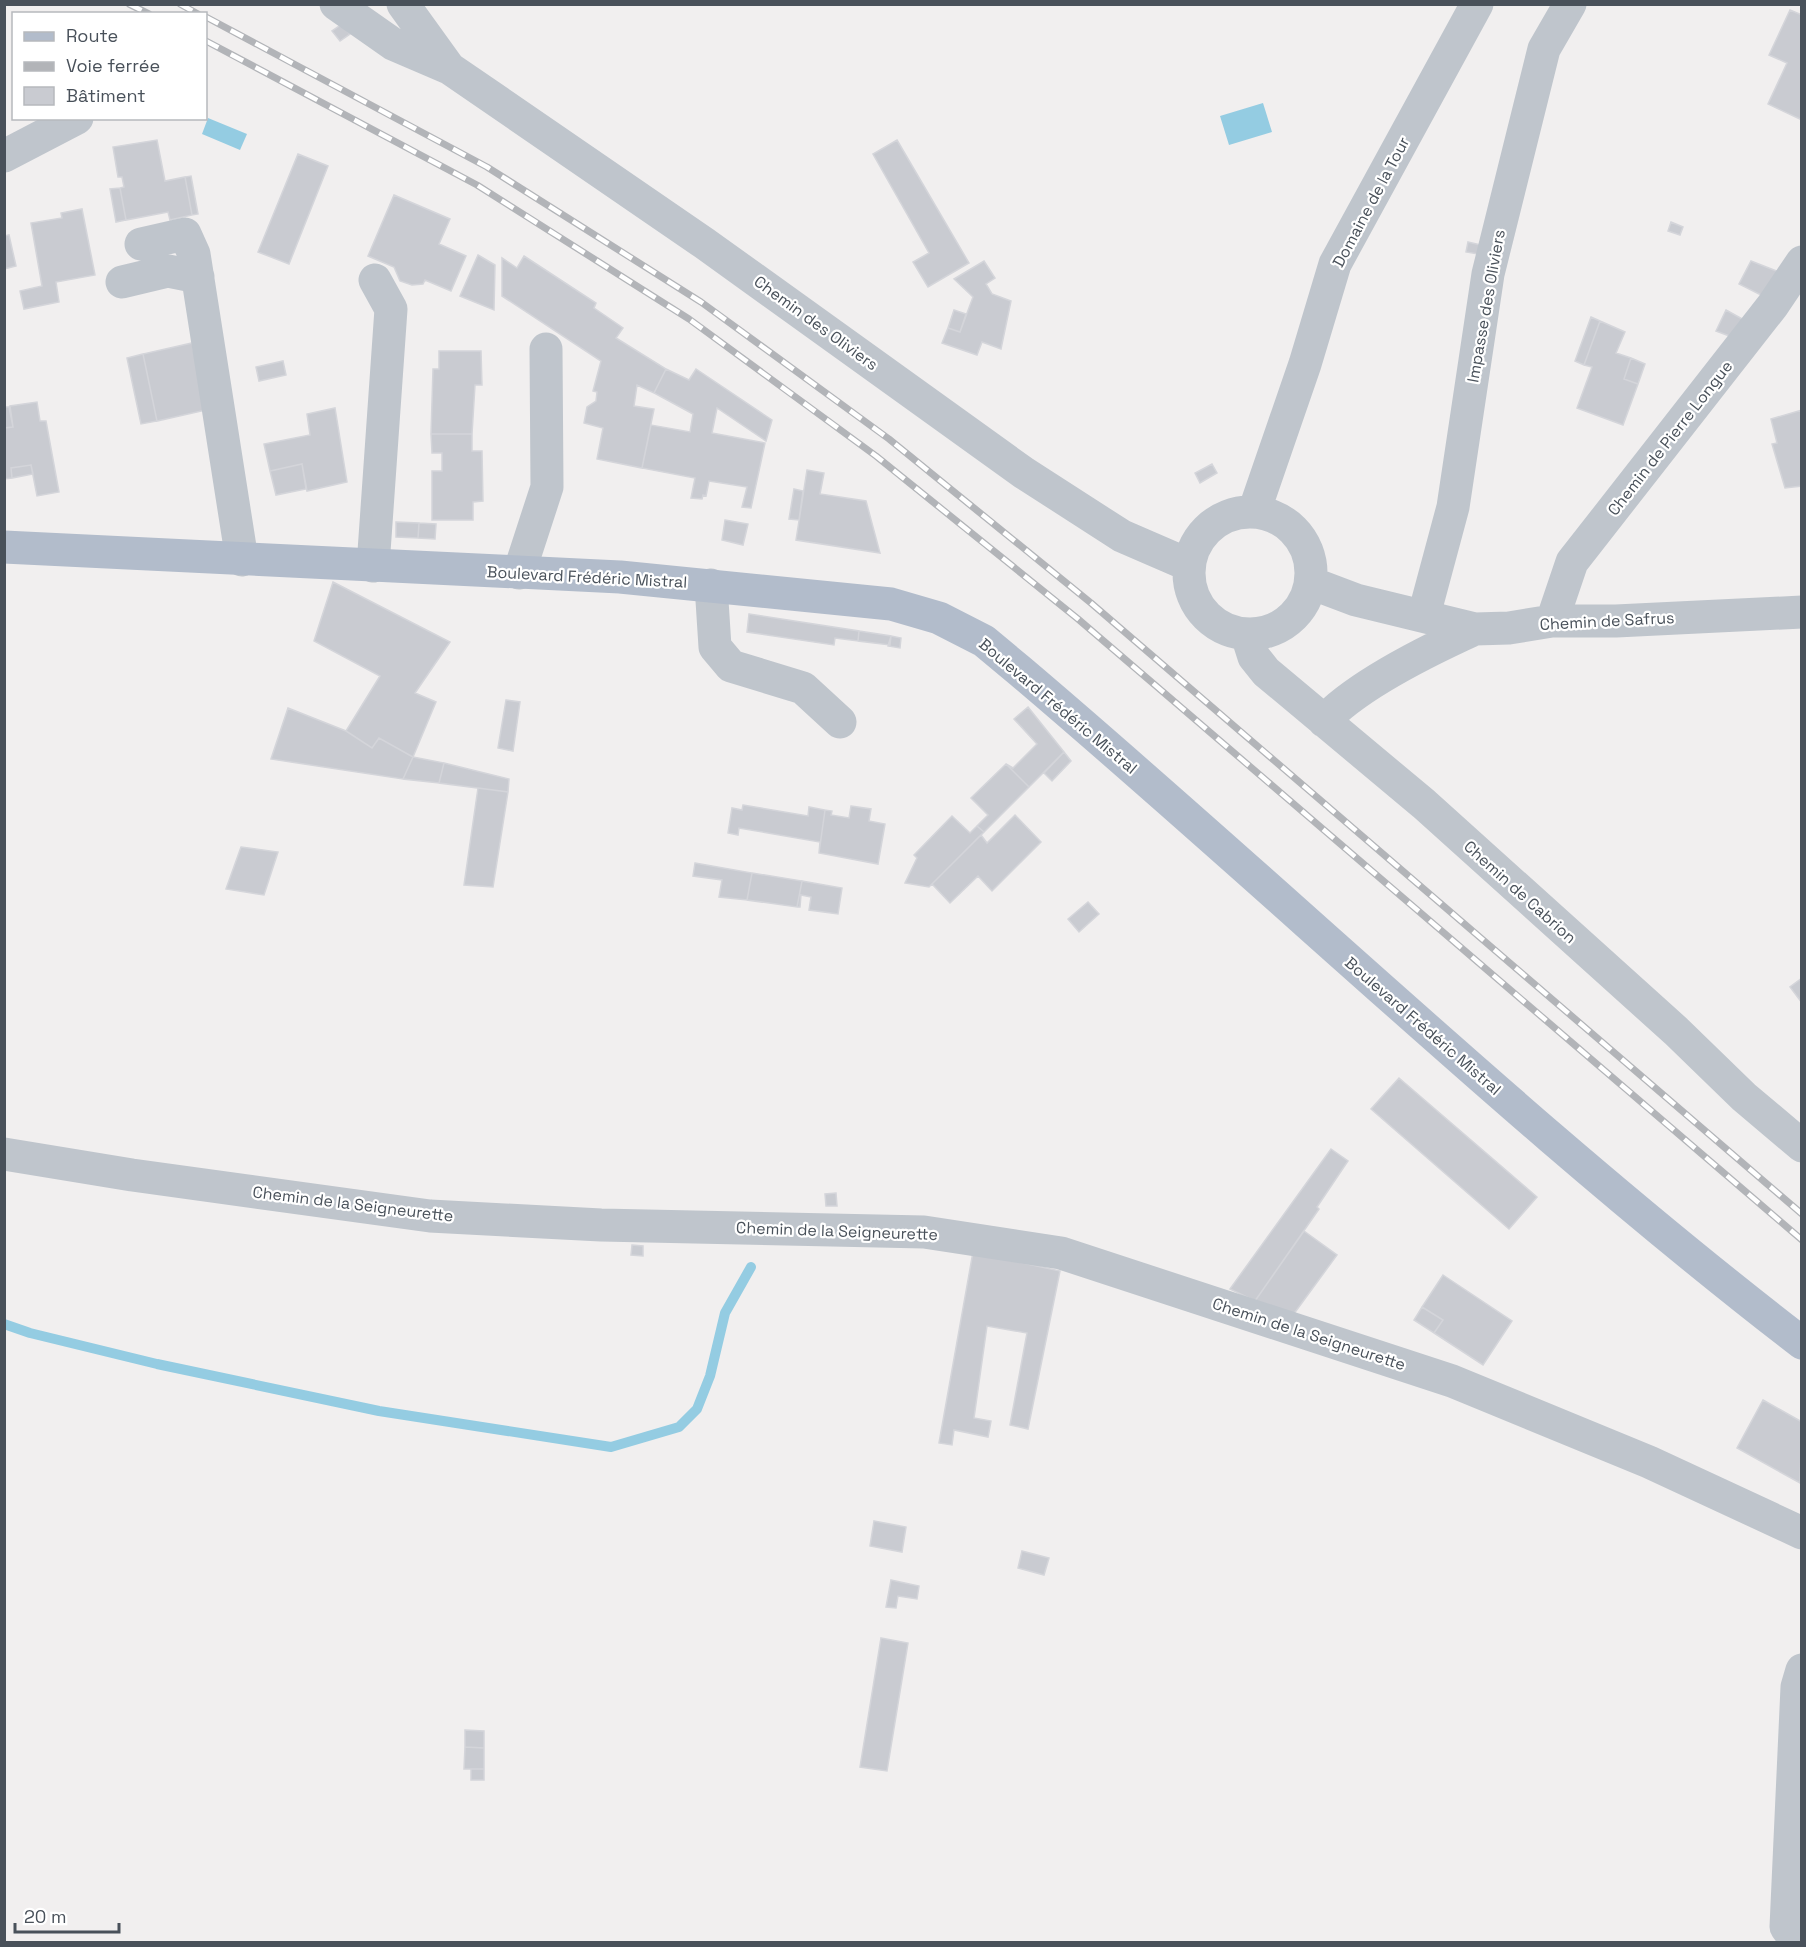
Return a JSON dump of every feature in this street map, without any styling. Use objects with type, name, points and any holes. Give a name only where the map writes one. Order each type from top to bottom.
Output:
[{"type":"main road","name":"Boulevard Frédéric Mistral","points":[[4,547],[711,585],[891,604],[939,618],[984,641],[1084,725],[1451,1053],[1713,1275],[1802,1343]]},
{"type":"street","name":"Chemin des Oliviers","points":[[336,4],[393,44],[449,68],[705,243],[1024,473],[1122,536],[1189,565]]},
{"type":"street","name":"Chemin des Oliviers","points":[[403,4],[449,68]]},
{"type":"street","name":"Domaine de la Tour","points":[[1254,512],[1305,364],[1335,264],[1477,4]]},
{"type":"street","name":"Impasse des Oliviers","points":[[1424,615],[1453,507],[1488,274],[1544,49],[1570,4]]},
{"type":"street","points":[[4,156],[74,120]]},
{"type":"street","points":[[141,244],[185,234],[194,254],[242,560]]},
{"type":"street","name":"Chemin de Pierre Longue","points":[[1552,621],[1572,562],[1745,342],[1802,262]]},
{"type":"street","points":[[122,282],[168,271],[198,277]]},
{"type":"street","points":[[373,566],[391,309],[375,280]]},
{"type":"street","points":[[519,573],[547,487],[546,349]]},
{"type":"street","points":[[1254,512],[1278,519],[1298,535],[1311,566],[1311,583],[1306,600],[1295,615],[1282,626],[1265,633],[1247,635],[1231,632],[1215,624],[1203,613],[1190,582],[1189,565],[1193,550],[1211,526],[1224,518],[1254,512]]},
{"type":"street","name":"Chemin de Safrus","points":[[1311,583],[1356,600],[1475,629],[1509,628],[1552,621],[1616,621],[1802,612]]},
{"type":"street","points":[[711,585],[715,647],[731,666],[803,688],[840,722]]},
{"type":"street","points":[[1324,721],[1340,703],[1442,644],[1475,629]]},
{"type":"street","name":"Chemin de Cabrion","points":[[1247,635],[1254,657],[1266,672],[1424,804],[1676,1031],[1744,1097],[1802,1146]]},
{"type":"street","name":"Chemin de la Seigneurette","points":[[4,1154],[132,1175],[430,1216],[600,1225],[779,1227],[924,1232],[1062,1253],[1452,1381],[1650,1462],[1802,1533]]},
{"type":"street","points":[[1797,1942],[1786,1927],[1797,1687],[1802,1670]]},
{"type":"water","points":[[1263,103],[1272,132],[1229,145],[1220,116]]},
{"type":"water","points":[[208,118],[247,134],[240,150],[202,134]]},
{"type":"building","points":[[1790,10],[1802,15],[1802,120],[1768,104],[1787,63],[1769,55]]},
{"type":"building","points":[[342,24],[350,34],[340,41],[332,31]]},
{"type":"building","points":[[157,140],[165,181],[185,177],[192,215],[170,220],[168,212],[126,220],[120,188],[124,187],[122,177],[118,177],[113,147]]},
{"type":"building","points":[[897,140],[969,263],[928,287],[913,262],[929,253],[873,154]]},
{"type":"building","points":[[298,154],[328,166],[289,264],[258,252]]},
{"type":"building","points":[[191,176],[198,214],[192,215],[185,177]]},
{"type":"building","points":[[120,188],[126,220],[116,222],[110,189]]},
{"type":"building","points":[[394,195],[450,219],[439,244],[466,256],[451,291],[425,280],[423,284],[412,285],[400,281],[394,267],[368,256]]},
{"type":"building","points":[[82,209],[95,275],[56,282],[59,302],[24,309],[20,291],[42,286],[31,223],[62,218],[61,213]]},
{"type":"building","points":[[1671,222],[1683,227],[1680,235],[1668,231]]},
{"type":"building","points":[[9,235],[16,266],[4,269],[4,236]]},
{"type":"building","points":[[1468,242],[1481,245],[1478,254],[1466,252]]},
{"type":"building","points":[[478,255],[495,265],[494,310],[460,296]]},
{"type":"building","points":[[524,256],[596,303],[594,308],[623,328],[616,338],[666,369],[654,393],[637,385],[634,406],[654,409],[642,468],[597,459],[603,428],[584,423],[587,407],[596,401],[597,392],[593,391],[601,361],[502,296],[502,258],[517,268]]},
{"type":"building","points":[[984,261],[995,278],[986,284],[992,294],[1011,301],[1001,349],[982,342],[977,355],[942,343],[948,328],[960,332],[973,297],[954,279]]},
{"type":"building","points":[[1751,261],[1779,272],[1763,296],[1739,284]]},
{"type":"building","points":[[954,310],[966,314],[960,332],[948,328]]},
{"type":"building","points":[[1726,310],[1746,321],[1735,338],[1716,331]]},
{"type":"building","points":[[1591,317],[1600,321],[1584,365],[1575,361]]},
{"type":"building","points":[[1600,321],[1625,332],[1616,353],[1631,358],[1624,379],[1638,384],[1623,425],[1577,408],[1592,367],[1584,365]]},
{"type":"building","points":[[192,343],[206,410],[157,421],[143,354]]},
{"type":"building","points":[[439,351],[481,351],[482,385],[475,385],[472,434],[431,434],[433,369],[439,369]]},
{"type":"building","points":[[143,354],[157,421],[141,424],[127,358]]},
{"type":"building","points":[[1631,358],[1645,364],[1638,384],[1624,379]]},
{"type":"building","points":[[283,361],[286,375],[259,381],[256,367]]},
{"type":"building","points":[[666,369],[689,380],[696,369],[772,420],[766,441],[717,408],[712,433],[765,443],[751,508],[742,507],[747,487],[709,481],[706,496],[703,495],[702,499],[691,498],[695,478],[642,468],[651,425],[690,432],[693,414],[654,393]]},
{"type":"building","points":[[37,402],[40,421],[46,421],[59,492],[37,496],[31,465],[11,468],[12,478],[4,479],[4,428],[13,427],[10,406]]},
{"type":"building","points":[[4,407],[9,407],[13,427],[4,428]]},
{"type":"building","points":[[335,408],[347,482],[307,491],[302,464],[270,471],[264,444],[310,435],[307,414]]},
{"type":"building","points":[[1802,410],[1802,486],[1785,488],[1772,444],[1777,443],[1771,419]]},
{"type":"building","points":[[431,434],[472,434],[472,451],[482,451],[483,501],[473,502],[473,520],[432,520],[432,471],[442,471],[442,453],[432,453]]},
{"type":"building","points":[[302,464],[306,489],[276,495],[270,471]]},
{"type":"building","points":[[1212,464],[1217,473],[1200,483],[1195,473]]},
{"type":"building","points":[[31,465],[33,474],[12,478],[11,468]]},
{"type":"building","points":[[807,470],[824,473],[820,494],[866,501],[880,553],[796,540]]},
{"type":"building","points":[[794,489],[803,491],[799,520],[789,519]]},
{"type":"building","points":[[725,520],[748,524],[743,545],[722,540]]},
{"type":"building","points":[[396,522],[419,523],[418,538],[396,537]]},
{"type":"building","points":[[419,523],[436,524],[435,539],[418,538]]},
{"type":"building","points":[[333,582],[450,642],[415,693],[436,702],[413,757],[379,738],[372,748],[346,731],[380,676],[314,641]]},
{"type":"building","points":[[749,614],[859,631],[858,641],[835,638],[834,645],[747,632]]},
{"type":"building","points":[[859,631],[891,636],[890,645],[858,641]]},
{"type":"building","points":[[891,636],[901,638],[900,648],[888,646]]},
{"type":"building","points":[[506,700],[520,702],[513,751],[498,748]]},
{"type":"building","points":[[1028,707],[1064,752],[1029,787],[1006,764],[1013,768],[1037,744],[1014,719]]},
{"type":"building","points":[[288,708],[346,731],[372,748],[379,738],[413,757],[403,779],[271,759]]},
{"type":"building","points":[[1064,752],[1071,761],[1052,781],[1044,773]]},
{"type":"building","points":[[413,757],[444,763],[439,783],[403,779]]},
{"type":"building","points":[[444,763],[509,779],[508,792],[439,783]]},
{"type":"building","points":[[1006,764],[1029,787],[984,832],[977,826],[988,815],[971,798]]},
{"type":"building","points":[[478,788],[508,792],[493,887],[464,885]]},
{"type":"building","points":[[743,805],[808,816],[809,807],[825,810],[819,853],[820,842],[739,828],[738,835],[728,833],[732,808],[742,810]]},
{"type":"building","points":[[851,806],[871,809],[869,821],[885,824],[878,864],[819,853],[825,810],[832,811],[831,815],[849,818]]},
{"type":"building","points":[[1015,815],[1041,842],[992,891],[978,876],[950,903],[932,884],[981,835],[987,843]]},
{"type":"building","points":[[952,816],[970,833],[977,826],[984,832],[929,887],[905,883],[917,858],[914,855]]},
{"type":"building","points":[[241,847],[278,852],[264,895],[226,889]]},
{"type":"building","points":[[695,863],[752,873],[747,900],[719,897],[722,880],[693,876]]},
{"type":"building","points":[[752,873],[802,881],[797,907],[747,900]]},
{"type":"building","points":[[802,881],[842,888],[838,914],[809,910],[811,897],[801,895],[800,907],[797,907]]},
{"type":"building","points":[[1088,902],[1099,914],[1079,932],[1068,919]]},
{"type":"building","points":[[1802,978],[1802,1003],[1790,987]]},
{"type":"building","points":[[1399,1078],[1537,1197],[1509,1229],[1371,1109]]},
{"type":"building","points":[[1331,1149],[1348,1161],[1317,1207],[1319,1209],[1255,1301],[1230,1289]]},
{"type":"building","points":[[836,1193],[837,1206],[826,1206],[825,1194]]},
{"type":"building","points":[[1304,1231],[1337,1255],[1293,1315],[1255,1301]]},
{"type":"building","points":[[632,1245],[643,1246],[643,1256],[631,1255]]},
{"type":"building","points":[[973,1252],[1060,1271],[1028,1429],[1010,1425],[1027,1333],[987,1326],[974,1418],[991,1421],[988,1437],[954,1430],[952,1445],[939,1443]]},
{"type":"building","points":[[1443,1275],[1512,1321],[1483,1365],[1434,1333],[1443,1320],[1422,1307]]},
{"type":"building","points":[[1422,1307],[1443,1320],[1434,1333],[1414,1320]]},
{"type":"building","points":[[1763,1400],[1802,1422],[1800,1483],[1737,1448]]},
{"type":"building","points":[[874,1521],[906,1527],[902,1552],[870,1546]]},
{"type":"building","points":[[1022,1551],[1049,1558],[1044,1575],[1018,1568]]},
{"type":"building","points":[[891,1580],[919,1586],[917,1599],[898,1596],[896,1608],[886,1607]]},
{"type":"building","points":[[881,1638],[908,1643],[887,1771],[860,1767]]},
{"type":"building","points":[[465,1730],[484,1731],[484,1748],[465,1747]]},
{"type":"building","points":[[465,1747],[484,1748],[484,1769],[464,1769]]},
{"type":"building","points":[[471,1769],[484,1769],[484,1780],[471,1780]]},
{"type":"waterway","points":[[4,1324],[30,1333],[157,1364],[379,1411],[611,1447],[679,1427],[697,1409],[710,1376],[725,1313],[751,1267]]},
{"type":"railway","points":[[129,4],[145,12]]},
{"type":"railway","points":[[180,4],[194,12]]},
{"type":"railway","points":[[207,18],[487,167],[701,302],[889,439],[1091,603],[1802,1214]]},
{"type":"railway","points":[[207,42],[477,185],[689,319],[876,456],[1078,619],[1802,1240]]}]
